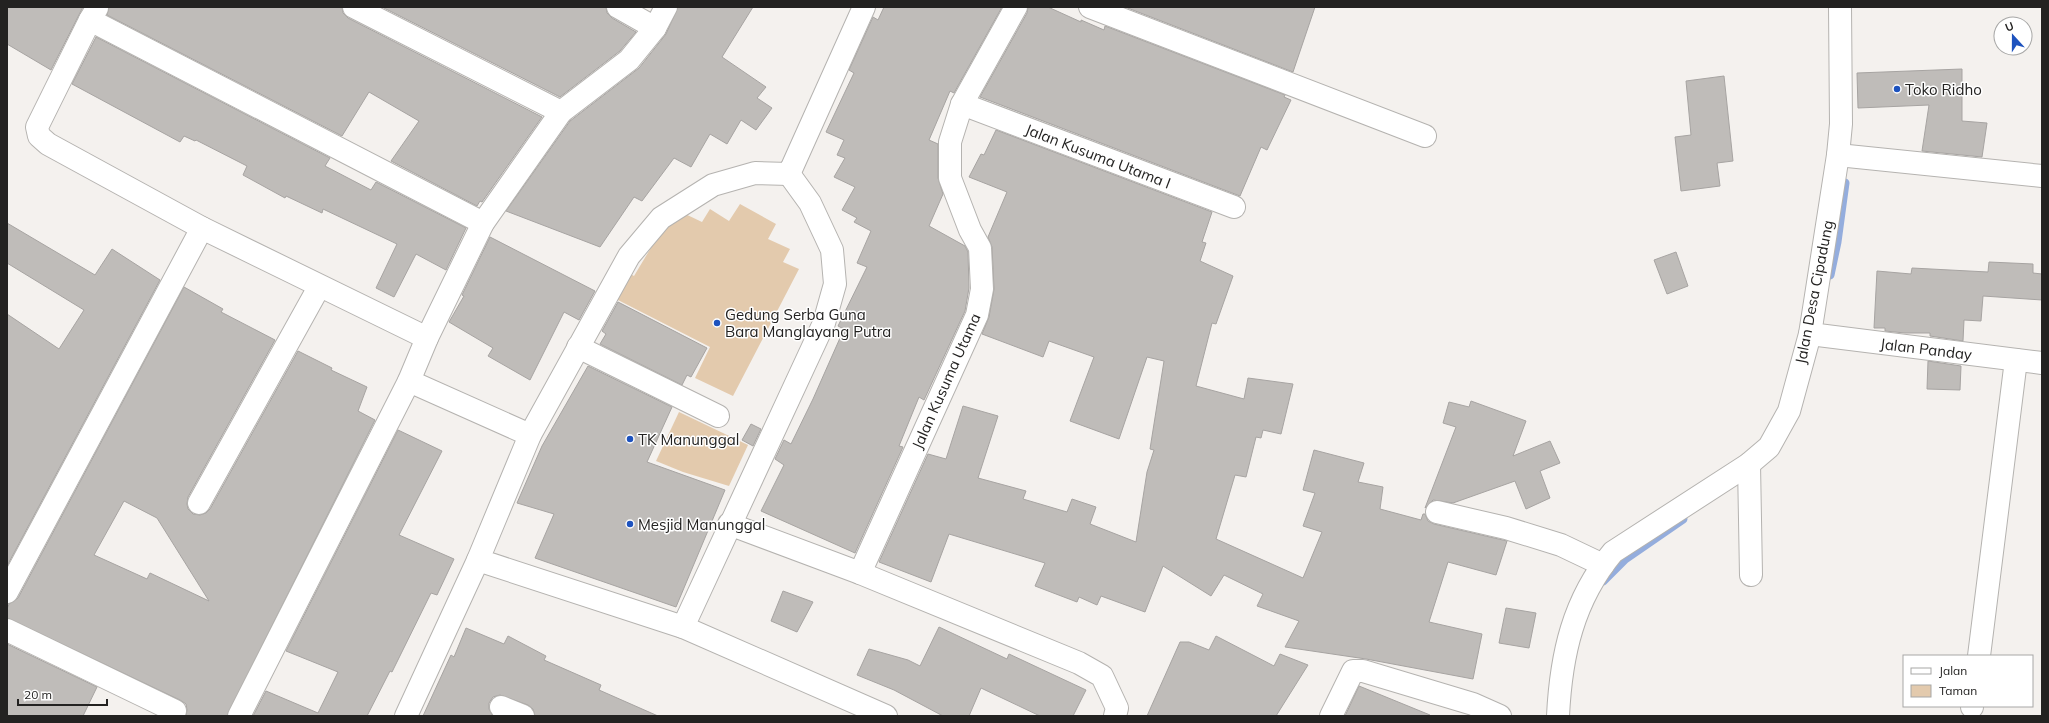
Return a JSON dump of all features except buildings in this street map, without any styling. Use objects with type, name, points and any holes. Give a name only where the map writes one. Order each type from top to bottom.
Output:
[{"type":"street","points":[[354,7],[561,112]]},
{"type":"street","points":[[618,7],[655,28]]},
{"type":"street","points":[[239,716],[409,381],[427,338],[483,223],[561,112],[629,60],[655,28],[666,7]]},
{"type":"street","points":[[789,174],[864,7]]},
{"type":"street","name":"Jalan Kusuma Utama","points":[[860,573],[977,315],[982,289],[980,248],[970,230],[950,178],[950,142],[962,104],[1016,7]]},
{"type":"street","points":[[1090,7],[1425,136]]},
{"type":"street","name":"Jalan Desa Cipadung","points":[[1558,716],[1569,635],[1590,583],[1603,565],[1613,552],[1749,464],[1769,447],[1789,411],[1810,334],[1838,155],[1841,124],[1840,7]]},
{"type":"street","points":[[427,338],[319,287],[202,228],[48,144],[39,136],[37,127],[93,13],[483,223]]},
{"type":"street","name":"Jalan Kusuma Utama I","points":[[962,104],[1234,207]]},
{"type":"street","points":[[1838,155],[2042,176]]},
{"type":"street","points":[[406,716],[478,560],[530,435],[629,256],[661,218],[713,185],[755,173],[789,174]]},
{"type":"street","points":[[683,627],[729,524],[824,323],[835,284],[832,250],[810,203],[789,174]]},
{"type":"street","points":[[7,592],[202,228]]},
{"type":"street","points":[[199,503],[319,287]]},
{"type":"street","name":"Jalan Panday","points":[[1810,334],[2042,363]]},
{"type":"street","points":[[578,346],[718,416]]},
{"type":"street","points":[[1979,655],[2016,360]]},
{"type":"street","points":[[409,381],[530,435]]},
{"type":"street","points":[[1749,464],[1751,575]]},
{"type":"street","points":[[1437,512],[1506,528],[1561,545],[1603,565]]},
{"type":"street","points":[[729,524],[860,573],[1079,663],[1102,676],[1117,708],[1115,716]]},
{"type":"street","points":[[478,560],[683,627],[886,716]]},
{"type":"street","points":[[7,630],[174,711]]},
{"type":"street","points":[[1331,716],[1353,671],[1363,671],[1473,704],[1500,716]]},
{"type":"street","points":[[501,707],[523,716]]},
{"type":"green space","name":"Gedung Serba Guna Bara Manglayang Putra","points":[[740,204],[776,224],[768,239],[790,249],[783,262],[799,269],[733,396],[695,378],[710,347],[616,299],[629,273],[634,276],[667,221],[673,224],[681,212],[702,222],[710,209],[729,221]]},
{"type":"green space","points":[[679,412],[748,445],[729,486],[683,472],[656,461]]},
{"type":"waterway","points":[[1830,275],[1837,242],[1845,183]]},
{"type":"waterway","points":[[1603,581],[1625,559],[1683,519]]},
{"type":"place","name":"Toko Ridho","points":[[1897,89]]},
{"type":"place","name":"Gedung Serba Guna Bara Manglayang Putra","points":[[717,323]]},
{"type":"place","name":"TK Manunggal","points":[[630,439]]},
{"type":"place","name":"Mesjid Manunggal","points":[[630,524]]}]
